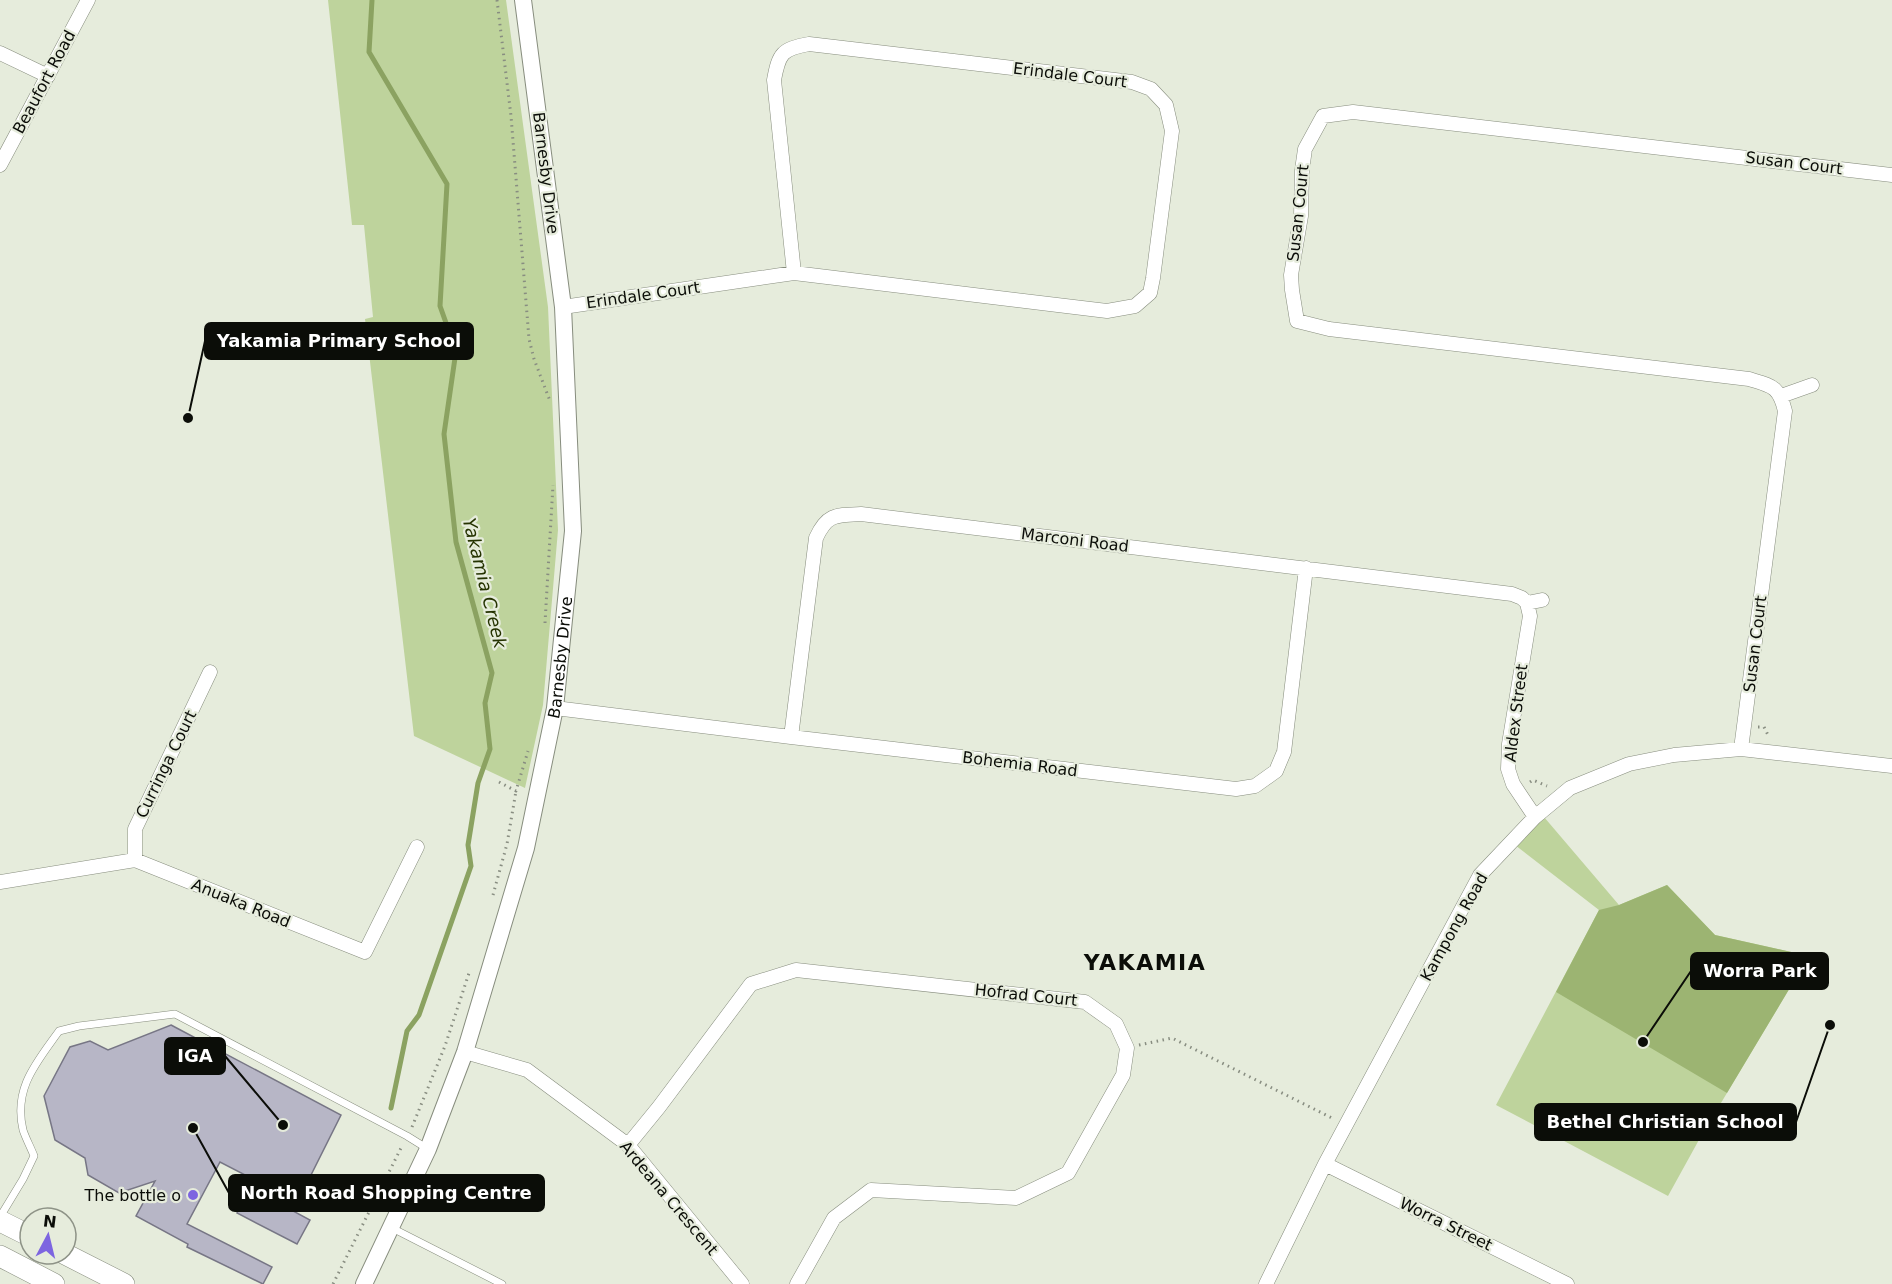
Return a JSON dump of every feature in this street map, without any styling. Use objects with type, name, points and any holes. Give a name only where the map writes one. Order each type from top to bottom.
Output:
[{"type":"main road","points":[[0,1219],[18,1229]]},
{"type":"main road","points":[[0,1256],[54,1284]]},
{"type":"main road","points":[[78,1261],[124,1284]]},
{"type":"street","name":"Beaufort Road","points":[[0,165],[88,0]]},
{"type":"street","name":"Barnesby Drive","points":[[364,1284],[428,1149],[465,1052],[526,848],[555,708],[573,531],[563,307],[523,0]]},
{"type":"street","name":"Erindale Court","points":[[563,307],[794,273],[1107,310],[1135,306],[1150,293],[1153,278],[1172,131],[1166,105],[1151,89],[1132,82],[809,44],[789,48],[777,62],[774,80],[794,273]]},
{"type":"street","points":[[0,52],[48,76]]},
{"type":"street","name":"Susan Court","points":[[1741,750],[1785,411],[1781,396],[1770,386],[1749,379],[1329,329],[1297,321],[1291,275],[1301,216],[1305,149],[1323,116],[1353,112],[1892,175]]},
{"type":"street","points":[[1781,396],[1812,385]]},
{"type":"street","name":"Marconi Road","points":[[791,737],[816,538],[823,523],[839,515],[861,514],[1512,594],[1527,603]]},
{"type":"street","name":"Bohemia Road","points":[[555,708],[1236,789],[1255,786],[1276,771],[1284,752],[1306,568]]},
{"type":"street","points":[[1527,603],[1542,600]]},
{"type":"street","name":"Aldex Street","points":[[1527,603],[1530,616],[1508,769],[1513,784],[1535,817]]},
{"type":"street","name":"Curringa Court","points":[[135,860],[135,829],[210,672]]},
{"type":"street","name":"Kampong Road","points":[[1266,1284],[1325,1164],[1480,875],[1535,817],[1570,788],[1629,764],[1674,755],[1741,750],[1892,766]]},
{"type":"street","name":"Anuaka Road","points":[[135,860],[365,952],[417,846]]},
{"type":"street","points":[[0,882],[135,860]]},
{"type":"street","name":"Hofrad Court","points":[[628,1145],[751,984],[796,970],[1085,1002],[1116,1024],[1127,1048]]},
{"type":"street","points":[[797,1284],[834,1218],[871,1190],[1016,1198],[1068,1173],[1123,1076],[1127,1048]]},
{"type":"street","name":"Ardeana Crescent","points":[[465,1052],[527,1070],[628,1145],[742,1284]]},
{"type":"street","name":"Worra Street","points":[[1325,1164],[1567,1284]]},
{"type":"lane","points":[[0,1219],[34,1156],[23,1130],[21,1097],[28,1078],[59,1031],[79,1026],[175,1014],[428,1149]]},
{"type":"lane","points":[[392,1228],[502,1284]]},
{"type":"path","points":[[497,0],[511,116],[529,339],[550,408]]},
{"type":"path","points":[[545,629],[553,480]]},
{"type":"path","points":[[1744,726],[1764,727],[1769,737],[1777,740]]},
{"type":"path","points":[[492,898],[507,844],[516,791],[529,746]]},
{"type":"path","points":[[1518,792],[1533,780],[1545,786],[1551,786]]},
{"type":"path","points":[[499,782],[516,791]]},
{"type":"path","points":[[333,1284],[407,1136],[445,1046],[473,962]]},
{"type":"path","points":[[1127,1048],[1172,1038],[1341,1123]]},
{"type":"green space","points":[[328,0],[506,0],[548,307],[558,530],[543,705],[525,788],[414,736],[365,319],[373,317],[364,225],[352,225]]},
{"type":"green space","points":[[1544,817],[1619,905],[1667,885],[1715,935],[1809,956],[1668,1196],[1496,1105],[1599,910],[1515,845]]},
{"type":"green space","points":[[1667,885],[1715,935],[1809,956],[1727,1093],[1556,992],[1599,910],[1619,905]]},
{"type":"building","points":[[171,1025],[341,1115],[293,1211],[310,1220],[297,1244],[237,1213],[255,1180],[220,1162],[187,1224],[272,1267],[263,1284],[187,1247],[188,1244],[136,1216],[155,1181],[119,1193],[88,1175],[85,1158],[55,1140],[44,1096],[70,1047],[90,1041],[108,1050]]},
{"type":"waterway","name":"Yakamia Creek","points":[[372,0],[369,52],[447,184],[440,306],[456,351],[444,434],[456,542],[492,673],[485,703],[490,749],[478,783],[468,845],[471,866],[419,1015],[407,1031],[391,1108]]},
{"type":"place","name":"Yakamia Primary School","points":[[188,418]]},
{"type":"place","name":"Bethel Christian School","points":[[1830,1025]]},
{"type":"place","name":"Worra Park","points":[[1643,1042]]},
{"type":"place","name":"IGA","points":[[283,1125]]},
{"type":"place","name":"North Road Shopping Centre","points":[[193,1128]]},
{"type":"place","name":"The bottle o","points":[[193,1195]]},
{"type":"district","name":"YAKAMIA","points":[[1145,962]]}]
